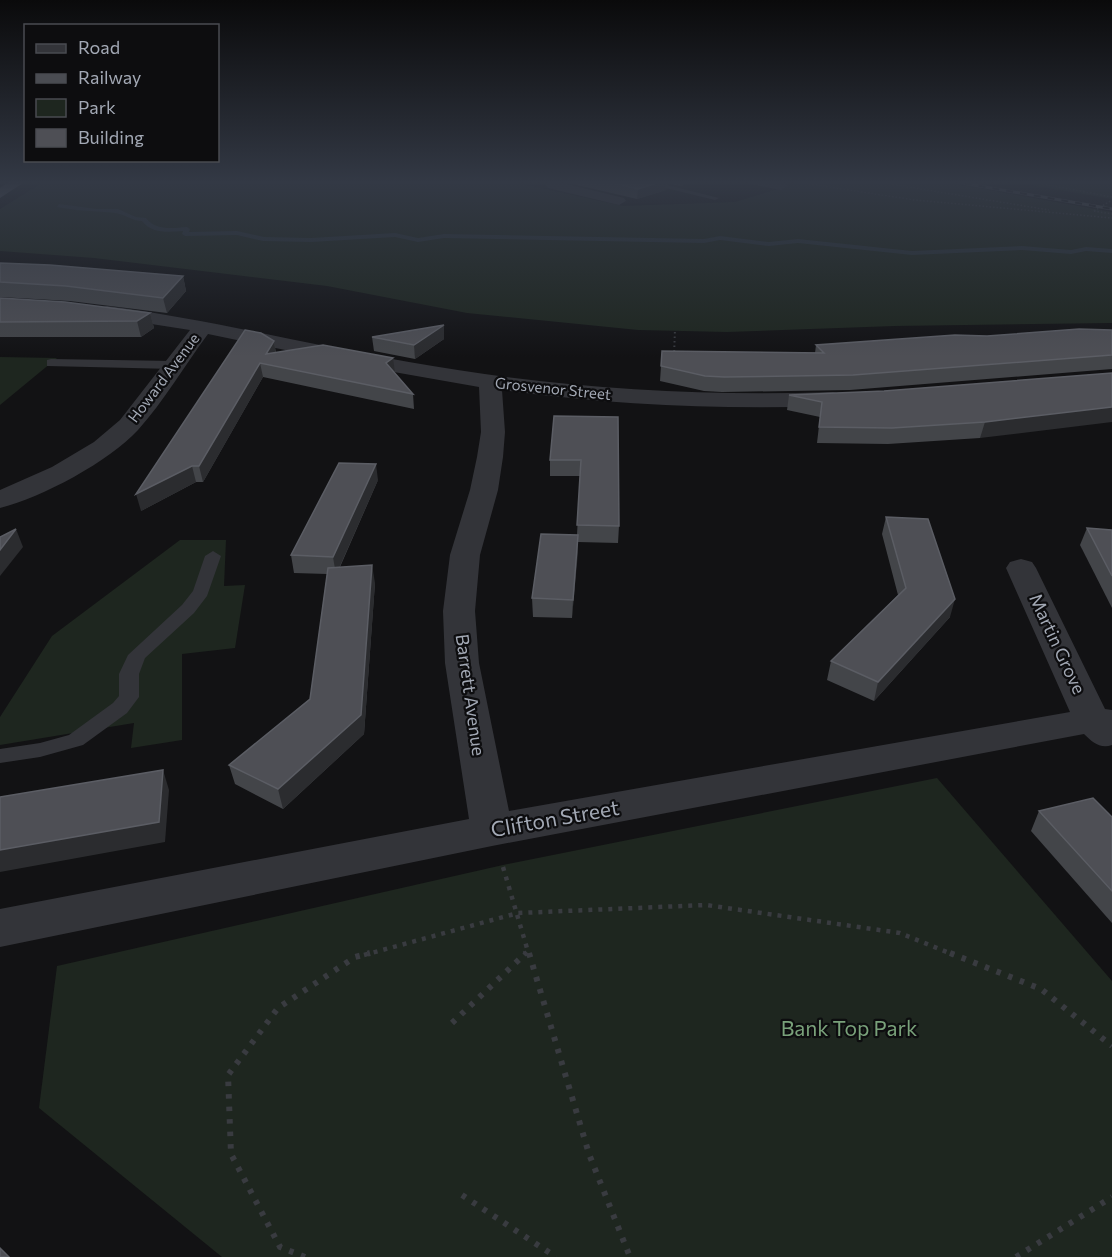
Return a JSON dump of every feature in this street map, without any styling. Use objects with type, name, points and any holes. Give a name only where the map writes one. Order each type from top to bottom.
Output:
[{"type":"street","name":"Grosvenor Street","points":[[82,309],[204,326],[407,368],[551,390],[667,398],[794,401],[850,398]]},
{"type":"street","name":"Howard Avenue","points":[[0,500],[61,473],[103,447],[129,425],[204,326]]},
{"type":"street","name":"Barrett Avenue","points":[[490,382],[493,432],[490,457],[484,490],[465,555],[459,611],[462,663],[492,830]]},
{"type":"street","name":"Martin Grove","points":[[1021,567],[1105,727]]},
{"type":"street","name":"Clifton Street","points":[[0,928],[492,830],[1105,727]]},
{"type":"lane","points":[[51,363],[174,366]]},
{"type":"lane","points":[[0,756],[40,750],[76,740],[120,708],[129,697],[129,674],[137,655],[188,609],[201,592],[213,556]]},
{"type":"path","points":[[667,398],[675,329]]},
{"type":"path","points":[[492,830],[589,1154],[630,1257]]},
{"type":"path","points":[[305,1257],[280,1247],[231,1154],[228,1075],[278,1008],[355,957],[518,913],[706,905],[900,933],[1041,989],[1112,1046]]},
{"type":"path","points":[[452,1023],[529,950]]},
{"type":"path","points":[[462,1195],[556,1257]]},
{"type":"path","points":[[1016,1257],[1112,1197]]},
{"type":"green space","points":[[0,240],[1112,240],[1112,323],[895,326],[727,332],[638,330],[467,313],[327,286],[94,258],[0,251]]},
{"type":"green space","points":[[0,357],[57,358],[0,405]]},
{"type":"green space","points":[[180,540],[226,540],[224,586],[245,585],[235,648],[182,654],[182,740],[131,748],[134,723],[0,745],[0,717],[52,636]]},
{"type":"green space","name":"Bank Top Park","points":[[937,778],[1112,981],[1112,1257],[222,1257],[39,1108],[57,966],[503,865]]},
{"type":"building","points":[[0,263],[183,276],[163,298],[66,286],[0,282]]},
{"type":"building","points":[[0,298],[65,302],[150,313],[137,321],[0,322]]},
{"type":"building","points":[[444,325],[414,345],[372,337]]},
{"type":"building","points":[[1079,329],[1112,330],[1112,355],[853,375],[724,377],[705,376],[661,366],[662,351],[824,353],[816,345]]},
{"type":"building","points":[[245,330],[261,333],[274,341],[266,354],[323,345],[393,358],[386,363],[413,394],[260,363],[199,466],[192,466],[136,494]]},
{"type":"building","points":[[1112,373],[1112,407],[985,422],[892,428],[819,427],[822,402],[789,395],[884,391]]},
{"type":"building","points":[[554,416],[618,417],[619,526],[577,525],[581,460],[550,460]]},
{"type":"building","points":[[339,463],[376,464],[333,557],[291,555]]},
{"type":"building","points":[[886,517],[928,519],[955,599],[878,682],[831,661],[906,588]]},
{"type":"building","points":[[1087,528],[1112,530],[1112,576]]},
{"type":"building","points":[[16,529],[0,550],[0,537]]},
{"type":"building","points":[[541,534],[578,535],[573,600],[532,598]]},
{"type":"building","points":[[372,565],[361,715],[278,789],[229,765],[310,699],[328,568]]},
{"type":"building","points":[[163,770],[159,822],[0,850],[0,797]]},
{"type":"building","points":[[1093,798],[1112,817],[1112,891],[1039,811]]},
{"type":"building","points":[[0,1248],[9,1257],[0,1257]]},
{"type":"waterway","points":[[295,240],[317,240]]},
{"type":"waterway","points":[[634,240],[711,240]]},
{"type":"waterway","points":[[734,240],[769,244],[798,241],[912,253],[1022,248],[1071,252],[1086,249],[1112,251]]}]
